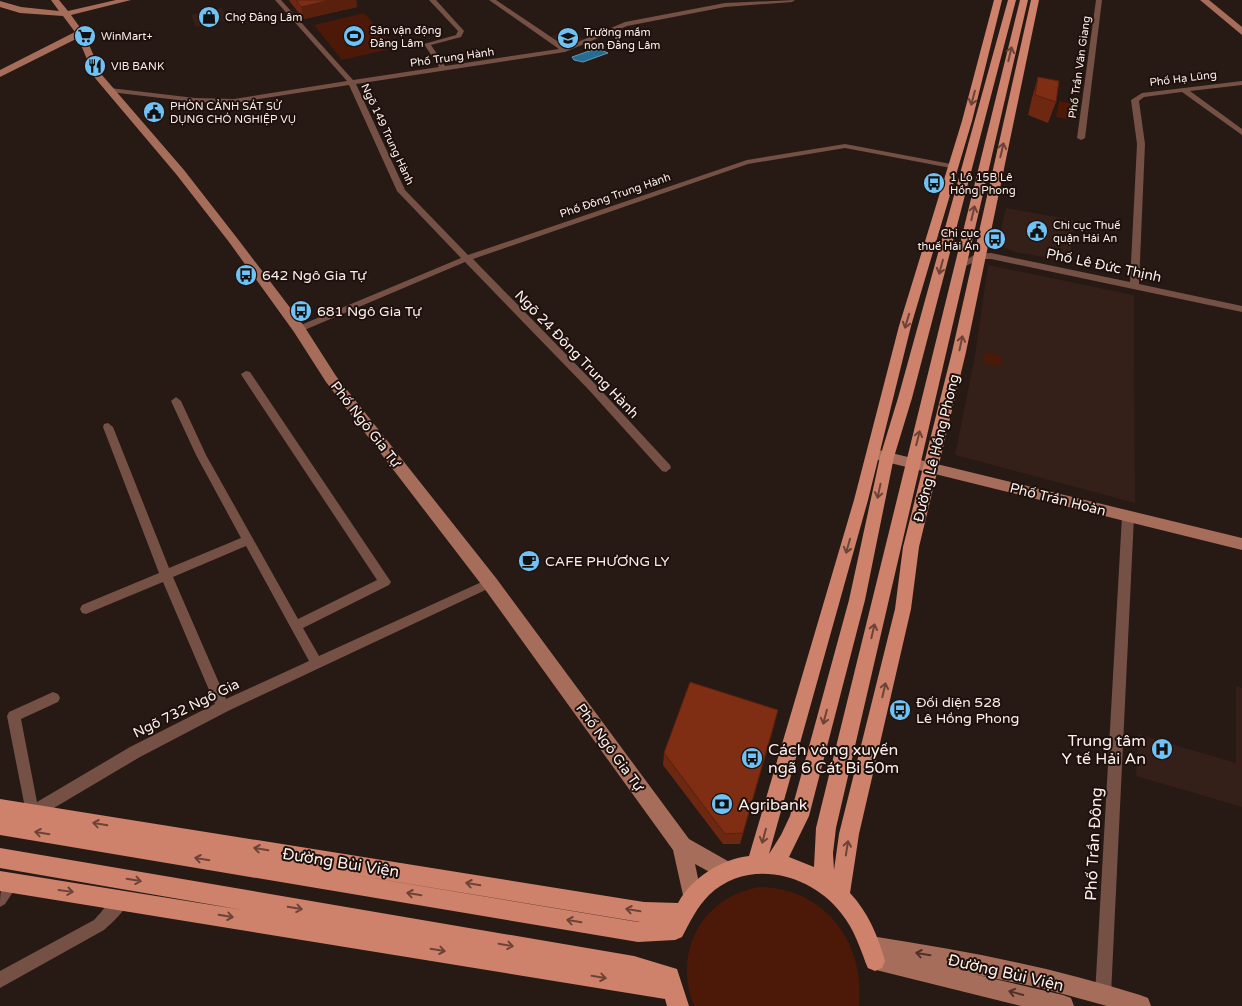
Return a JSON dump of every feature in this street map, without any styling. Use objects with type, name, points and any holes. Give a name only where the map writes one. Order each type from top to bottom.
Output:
[{"type":"main road","name":"Phố Ngô Gia Tự","points":[[55,0],[80,33],[98,76],[180,172],[299,329],[331,379],[490,583],[682,846]]},
{"type":"main road","points":[[0,4],[20,10],[66,14],[127,0]]},
{"type":"main road","name":"Đường Lê Hồng Phong","points":[[832,890],[823,853],[826,828],[961,265],[986,125],[1011,10],[1024,0]]},
{"type":"main road","name":"Đường Lê Hồng Phong","points":[[1011,10],[1035,0]]},
{"type":"main road","points":[[1204,0],[1242,32]]},
{"type":"main road","name":"Đường Lê Hồng Phong","points":[[765,864],[880,456],[905,398],[986,125],[1011,10]]},
{"type":"main road","points":[[0,74],[80,33]]},
{"type":"main road","name":"Đường Lê Hồng Phong","points":[[765,864],[788,842],[799,816],[857,600],[880,456],[905,326],[928,252],[951,166],[986,125]]},
{"type":"main road","name":"Đường Lê Hồng Phong","points":[[832,890],[849,834],[903,609],[911,547],[959,352],[979,256],[986,125]]},
{"type":"main road","name":"Phố Trần Hoàn","points":[[880,456],[1242,544]]},
{"type":"main road","name":"Đường Bùi Viện","points":[[0,808],[644,912],[683,913]]},
{"type":"main road","name":"Đường Bùi Viện","points":[[0,826],[638,932],[683,913]]},
{"type":"main road","points":[[682,846],[726,871]]},
{"type":"main road","points":[[682,846],[683,913]]},
{"type":"main road","points":[[0,858],[634,967],[673,990]]},
{"type":"main road","points":[[683,913],[708,882],[726,871],[765,864],[792,867],[832,890],[858,919],[873,954]]},
{"type":"main road","points":[[4,887],[122,899],[673,990]]},
{"type":"main road","name":"Đường Bùi Viện","points":[[873,954],[984,964],[1140,1006]]},
{"type":"main road","name":"Đường Bùi Viện","points":[[873,954],[937,978],[1009,991],[1063,1006]]},
{"type":"street","name":"Ngõ 149 Trung Hành","points":[[278,0],[351,82],[401,191],[468,258]]},
{"type":"street","points":[[432,0],[461,31],[458,36],[427,44],[443,68]]},
{"type":"street","points":[[492,0],[565,50]]},
{"type":"street","name":"Phố Trung Hành","points":[[110,90],[196,100],[234,100],[565,50],[625,24],[725,5],[792,0]]},
{"type":"street","name":"Phố Trần Văn Giang","points":[[1081,138],[1099,0]]},
{"type":"street","name":"Phố Hạ Lũng","points":[[1134,285],[1142,144],[1135,100],[1142,95],[1242,83]]},
{"type":"street","points":[[1183,90],[1242,133]]},
{"type":"street","name":"Phố Đông Trung Hành","points":[[299,329],[468,258],[747,162],[845,146],[951,166]]},
{"type":"street","points":[[961,265],[979,256]]},
{"type":"street","name":"Phố Lê Đức Thịnh","points":[[979,256],[991,256],[1242,309]]},
{"type":"street","name":"Ngõ 24 Đông Trung Hành","points":[[468,258],[666,468]]},
{"type":"street","points":[[246,374],[385,582],[295,626]]},
{"type":"street","points":[[176,401],[201,455],[317,664]]},
{"type":"street","points":[[108,427],[166,574],[223,707]]},
{"type":"street","name":"Phố Trần Đông","points":[[1104,995],[1128,516]]},
{"type":"street","points":[[86,608],[248,540]]},
{"type":"street","name":"Ngõ 732 Ngô Gia","points":[[32,813],[135,752],[223,707],[490,583]]},
{"type":"street","points":[[32,813],[14,716],[53,698]]},
{"type":"street","points":[[0,980],[99,925],[111,914],[122,899]]},
{"type":"shaded area","name":"Chợ Đằng Lâm","points":[[222,8],[228,20],[196,27],[191,15]]},
{"type":"shaded area","name":"Sân vận động Đằng Lâm","points":[[364,13],[395,48],[342,60],[314,25]]},
{"type":"shaded area","name":"Trường mầm non Đằng Lâm","points":[[571,30],[585,40],[565,46],[551,36]]},
{"type":"shaded area","points":[[1059,101],[1075,104],[1073,120],[1056,117]]},
{"type":"shaded area","name":"Chi cục Thuế quận Hải An","points":[[1006,208],[1074,220],[1070,262],[1015,252],[1000,246],[998,242]]},
{"type":"shaded area","points":[[988,265],[1134,295],[1135,503],[955,455],[975,355]]},
{"type":"shaded area","points":[[987,352],[1000,356],[1003,362],[996,366],[986,363],[982,357]]},
{"type":"shaded area","name":"Trung tâm Y tế Hải An","points":[[1236,686],[1242,688],[1242,807],[1136,776],[1138,734],[1236,763]]},
{"type":"shaded area","points":[[759,887],[782,890],[803,897],[821,908],[836,923],[847,940],[855,961],[859,983],[859,1006],[694,1006],[688,986],[687,966],[690,947],[697,930],[708,915],[722,902],[739,893]]},
{"type":"water","points":[[592,50],[601,50],[608,53],[583,62],[574,60],[572,57]]},
{"type":"building","points":[[296,0],[330,0],[301,7]]},
{"type":"building","points":[[1038,77],[1059,81],[1056,102],[1035,95]]},
{"type":"building","name":"Agribank","points":[[690,682],[778,710],[743,833],[725,834],[664,753]]},
{"type":"place","name":"Chợ Đằng Lâm","points":[[209,17]]},
{"type":"place","name":"WinMart+","points":[[85,36]]},
{"type":"place","name":"Sân vận động Đằng Lâm","points":[[354,36]]},
{"type":"place","name":"Trường mầm non Đằng Lâm","points":[[568,38]]},
{"type":"place","name":"VIB BANK","points":[[95,66]]},
{"type":"place","name":"PHÒN CẢNH SÁT SỬ DỤNG CHÓ NGHIỆP VỤ","points":[[154,112]]},
{"type":"place","name":"1 Lô 15B Lê Hồng Phong","points":[[934,183]]},
{"type":"place","name":"Chi cục Thuế quận Hải An","points":[[1037,231]]},
{"type":"place","name":"Chi cục thuế Hải An","points":[[995,239]]},
{"type":"place","name":"642 Ngô Gia Tự","points":[[246,275]]},
{"type":"place","name":"681 Ngô Gia Tự","points":[[301,311]]},
{"type":"place","name":"CAFE PHƯƠNG LY","points":[[529,561]]},
{"type":"place","name":"Đối diện 528 Lê Hồng Phong","points":[[900,710]]},
{"type":"place","name":"Trung tâm Y tế Hải An","points":[[1162,749]]},
{"type":"place","name":"Cách vòng xuyến ngã 6 Cát Bi 50m","points":[[752,758]]},
{"type":"place","name":"Agribank","points":[[722,804]]}]
